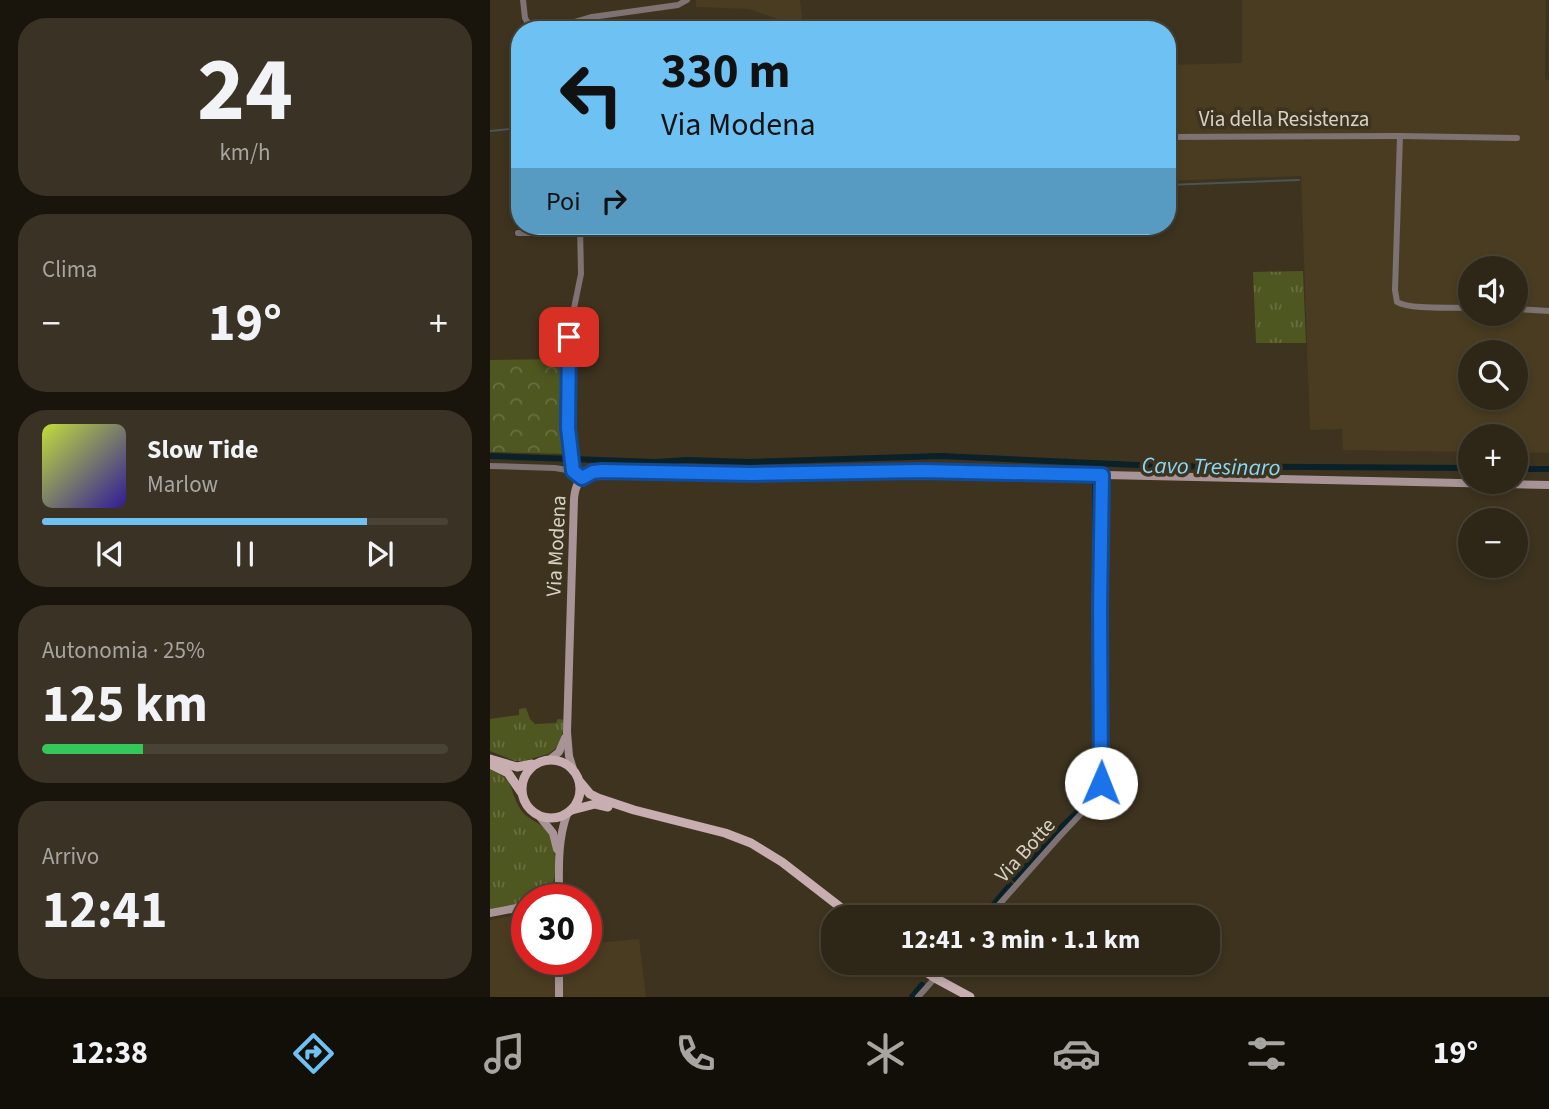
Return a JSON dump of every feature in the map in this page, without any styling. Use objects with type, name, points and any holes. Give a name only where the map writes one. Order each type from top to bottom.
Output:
[{"type":"main road","points":[[490,762],[517,767],[549,760],[559,761],[573,769],[586,790],[594,796],[751,843],[782,862],[838,905]]},
{"type":"main road","points":[[490,762],[509,773],[528,808],[540,817],[554,819],[595,804],[634,810]]},
{"type":"main road","points":[[522,794],[524,776],[537,763]]},
{"type":"main road","points":[[570,812],[578,800],[580,782]]},
{"type":"main road","points":[[931,975],[970,997]]},
{"type":"street","points":[[523,0],[527,21]]},
{"type":"street","points":[[580,21],[678,5],[687,0]]},
{"type":"street","name":"Via della Resistenza","points":[[1400,136],[1396,299],[1403,305],[1458,307]]},
{"type":"street","name":"Via della Resistenza","points":[[1176,137],[1517,138]]},
{"type":"street","points":[[580,235],[581,274],[568,353],[568,428],[573,468],[582,478]]},
{"type":"street","points":[[1528,310],[1549,311]]},
{"type":"street","points":[[490,466],[573,468]]},
{"type":"street","name":"Via Modena","points":[[573,769],[567,732],[574,499],[577,485],[582,478],[593,472],[751,474],[921,471],[1549,485]]},
{"type":"street","name":"Via Botte","points":[[999,905],[1094,800],[1100,788],[1102,475]]},
{"type":"street","points":[[549,760],[561,748],[567,732]]},
{"type":"street","points":[[559,884],[562,832],[570,812]]},
{"type":"street","points":[[540,817],[555,838],[559,862]]},
{"type":"street","points":[[490,913],[511,909]]},
{"type":"street","points":[[559,975],[559,997]]},
{"type":"street","points":[[918,997],[935,978]]},
{"type":"shaded area","points":[[696,0],[800,0],[803,21],[783,21],[749,9],[696,7]]},
{"type":"shaded area","points":[[1242,0],[1546,0],[1545,79],[1549,80],[1549,453],[1528,452],[1528,424],[1458,424],[1458,452],[1343,450],[1342,429],[1310,430],[1301,176],[1176,181],[1176,65],[1242,63]]},
{"type":"shaded area","points":[[511,916],[511,975],[602,975],[602,942],[639,939],[646,997],[490,997],[490,920]]},
{"type":"green space","points":[[1303,271],[1306,343],[1256,343],[1253,272]]},
{"type":"green space","points":[[564,359],[566,454],[490,452],[490,360]]},
{"type":"green space","points":[[526,708],[535,724],[565,720],[560,742],[555,749],[548,754],[523,761],[515,761],[490,751],[490,719],[519,715],[519,709]]},
{"type":"green space","points":[[490,768],[505,778],[524,813],[547,831],[553,845],[555,872],[552,884],[511,884],[511,905],[490,909]]},
{"type":"waterway","points":[[490,131],[511,129]]},
{"type":"waterway","points":[[1176,185],[1299,180]]},
{"type":"waterway","name":"Cavo Tresinaro","points":[[490,456],[656,462],[941,456],[1159,466],[1458,468]]},
{"type":"waterway","name":"Cavo Tresinaro","points":[[1528,469],[1549,469]]},
{"type":"waterway","points":[[1095,480],[1096,691]]},
{"type":"waterway","points":[[1059,830],[1086,804],[1096,786],[1096,696]]},
{"type":"waterway","points":[[1015,879],[1055,834]]},
{"type":"waterway","points":[[993,905],[1010,885]]},
{"type":"waterway","points":[[912,997],[922,985]]},
{"type":"route","points":[[569,337],[568,428],[573,471],[582,478],[587,474],[602,471],[803,474],[921,471],[1102,475],[1101,783]]}]
